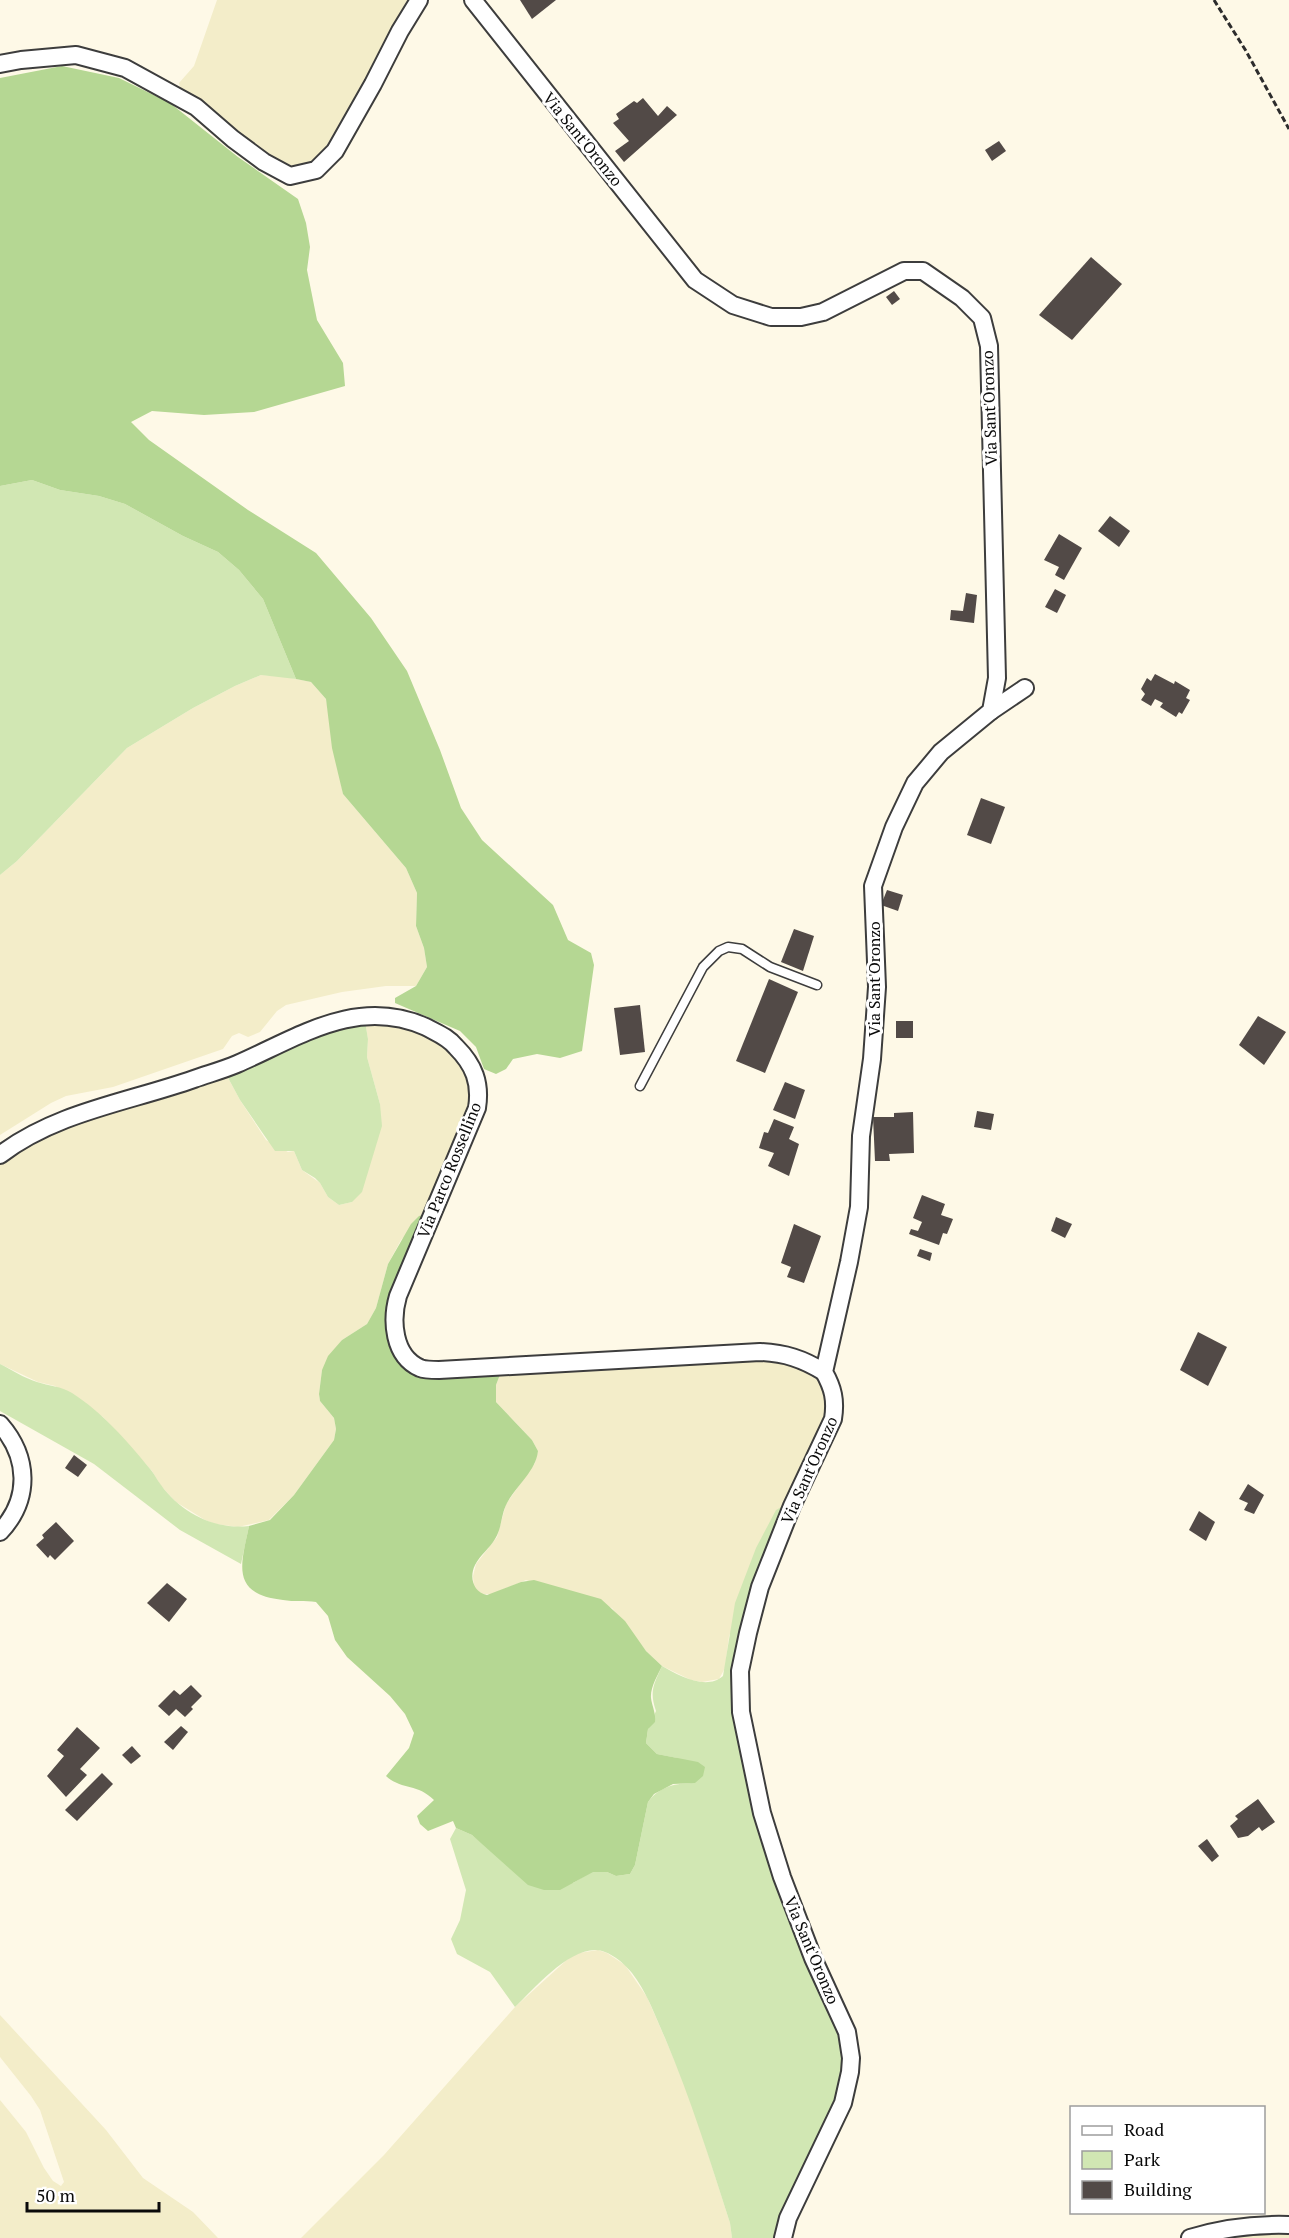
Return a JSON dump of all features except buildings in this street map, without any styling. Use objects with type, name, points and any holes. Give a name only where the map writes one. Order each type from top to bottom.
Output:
[{"type":"street","points":[[0,64],[76,55],[125,68],[196,107],[264,162],[290,176],[316,170],[335,151],[373,84],[399,31],[419,0]]},
{"type":"street","name":"Via Sant'Oronzo","points":[[473,0],[695,280],[733,305],[771,317],[801,317],[823,312],[904,271],[923,271],[962,298],[982,318],[988,346],[997,678],[991,711]]},
{"type":"street","name":"Via Sant'Oronzo","points":[[783,2238],[791,2211],[843,2103],[850,2072],[850,2051],[842,2020],[813,1958],[782,1877],[762,1812],[741,1712],[741,1671],[747,1634],[760,1587],[792,1506],[833,1419],[834,1396],[824,1371],[859,1207],[861,1136],[873,1059],[877,987],[873,886],[894,827],[915,783],[940,752],[1025,687]]},
{"type":"street","name":"Via Parco Rossellino","points":[[0,1155],[27,1138],[75,1116],[172,1087],[235,1065],[328,1023],[364,1016],[396,1017],[444,1035],[473,1068],[479,1088],[477,1108],[394,1308],[398,1343],[402,1352],[414,1365],[422,1369],[439,1370],[760,1352],[792,1355],[824,1371]]},
{"type":"street","points":[[0,1424],[18,1449],[23,1478],[22,1492],[16,1508],[0,1532]]},
{"type":"street","points":[[1190,2238],[1242,2228],[1289,2225]]},
{"type":"lane","points":[[640,1086],[703,968],[719,951],[728,947],[742,948],[770,967],[817,986]]},
{"type":"path","points":[[1214,0],[1246,51],[1289,129]]},
{"type":"shaded area","points":[[217,0],[407,0],[383,48],[321,155],[306,168],[288,169],[182,95],[179,83],[194,66]]},
{"type":"shaded area","points":[[261,675],[311,682],[326,699],[343,794],[406,868],[417,893],[416,926],[424,948],[427,967],[416,986],[386,986],[342,992],[286,1005],[277,1011],[260,1032],[248,1037],[239,1033],[232,1036],[223,1049],[113,1087],[66,1096],[0,1135],[0,875],[17,861],[127,748],[193,708]]},
{"type":"shaded area","points":[[365,1021],[396,1022],[441,1040],[464,1063],[474,1098],[427,1214],[401,1240],[388,1264],[376,1308],[367,1324],[342,1340],[322,1370],[320,1401],[334,1418],[336,1429],[334,1440],[294,1495],[269,1520],[238,1527],[215,1524],[176,1502],[161,1486],[152,1471],[103,1417],[55,1386],[38,1382],[0,1364],[0,1161],[55,1130],[226,1074],[266,1140],[288,1152],[294,1151],[302,1170],[320,1183],[328,1197],[339,1205],[352,1202],[380,1104],[367,1057],[368,1039]]},
{"type":"shaded area","points":[[777,1358],[821,1376],[830,1408],[729,1636],[725,1668],[719,1679],[702,1682],[691,1680],[662,1666],[646,1651],[612,1608],[526,1580],[492,1594],[482,1594],[474,1588],[473,1576],[476,1564],[497,1537],[506,1504],[535,1463],[538,1451],[532,1440],[496,1402],[496,1385],[501,1372]]},
{"type":"shaded area","points":[[598,1950],[625,1965],[647,1997],[688,2091],[730,2223],[732,2238],[301,2238],[384,2155],[515,2007],[570,1957]]},
{"type":"shaded area","points":[[0,2015],[106,2130],[143,2178],[193,2212],[218,2238],[0,2238],[0,2100],[26,2132],[53,2181],[61,2186],[64,2182],[40,2110],[0,2057]]},
{"type":"shaded area","points":[[1289,2230],[1289,2238],[1208,2238]]},
{"type":"green space","points":[[62,66],[119,78],[170,103],[238,157],[298,199],[306,223],[310,247],[307,270],[317,320],[343,363],[345,386],[254,412],[204,415],[152,411],[131,422],[149,440],[248,510],[316,553],[371,618],[407,671],[461,808],[482,840],[553,905],[568,940],[591,953],[594,965],[582,1051],[560,1058],[537,1054],[513,1059],[506,1069],[496,1074],[484,1069],[476,1047],[460,1031],[395,1003],[395,998],[416,986],[427,967],[424,948],[416,926],[417,893],[406,868],[343,794],[332,748],[326,699],[311,682],[296,679],[263,599],[239,570],[218,552],[183,536],[125,504],[99,496],[60,490],[32,480],[0,486],[0,78]]},
{"type":"green space","points":[[32,480],[60,490],[99,496],[125,504],[183,536],[218,552],[239,570],[263,599],[296,679],[261,675],[193,708],[127,748],[17,861],[0,875],[0,486]]},
{"type":"green space","points":[[365,1021],[368,1039],[367,1057],[380,1104],[382,1126],[362,1192],[352,1202],[339,1205],[328,1197],[315,1178],[302,1170],[294,1151],[275,1151],[240,1100],[226,1074],[302,1039]]},
{"type":"green space","points":[[427,1214],[393,1294],[403,1362],[501,1372],[496,1385],[496,1402],[532,1440],[538,1451],[530,1472],[507,1503],[495,1539],[475,1565],[472,1579],[475,1587],[487,1595],[521,1582],[534,1580],[601,1599],[625,1621],[646,1651],[662,1666],[652,1690],[655,1722],[648,1729],[646,1743],[657,1754],[698,1762],[705,1767],[703,1776],[695,1783],[673,1784],[654,1794],[648,1802],[635,1865],[630,1874],[616,1876],[607,1872],[593,1872],[560,1890],[544,1890],[528,1885],[472,1835],[456,1828],[453,1821],[428,1831],[420,1824],[417,1816],[434,1800],[421,1791],[397,1783],[386,1776],[409,1748],[414,1733],[405,1714],[390,1696],[347,1657],[335,1640],[328,1616],[316,1602],[287,1601],[266,1597],[254,1591],[247,1584],[243,1575],[243,1553],[249,1526],[270,1520],[294,1495],[334,1440],[336,1429],[334,1418],[320,1401],[319,1394],[322,1370],[328,1356],[342,1340],[367,1324],[376,1308],[388,1264],[411,1224],[419,1216]]},
{"type":"green space","points":[[0,1364],[32,1380],[68,1391],[94,1409],[134,1449],[178,1504],[211,1522],[236,1527],[249,1526],[241,1564],[180,1530],[94,1464],[0,1411]]},
{"type":"green space","points":[[787,1504],[736,1713],[844,2045],[842,2085],[777,2238],[732,2238],[730,2223],[700,2130],[654,2013],[637,1980],[625,1965],[611,1955],[595,1950],[584,1952],[562,1963],[515,2007],[490,1972],[457,1954],[451,1939],[460,1920],[466,1890],[450,1839],[456,1828],[472,1835],[488,1848],[573,1883],[593,1871],[607,1872],[616,1876],[630,1874],[635,1865],[648,1802],[658,1792],[669,1786],[695,1783],[677,1758],[657,1754],[646,1743],[648,1729],[656,1711],[653,1688],[662,1666],[700,1682],[709,1682],[723,1676],[735,1603],[756,1548],[776,1510]]}]
